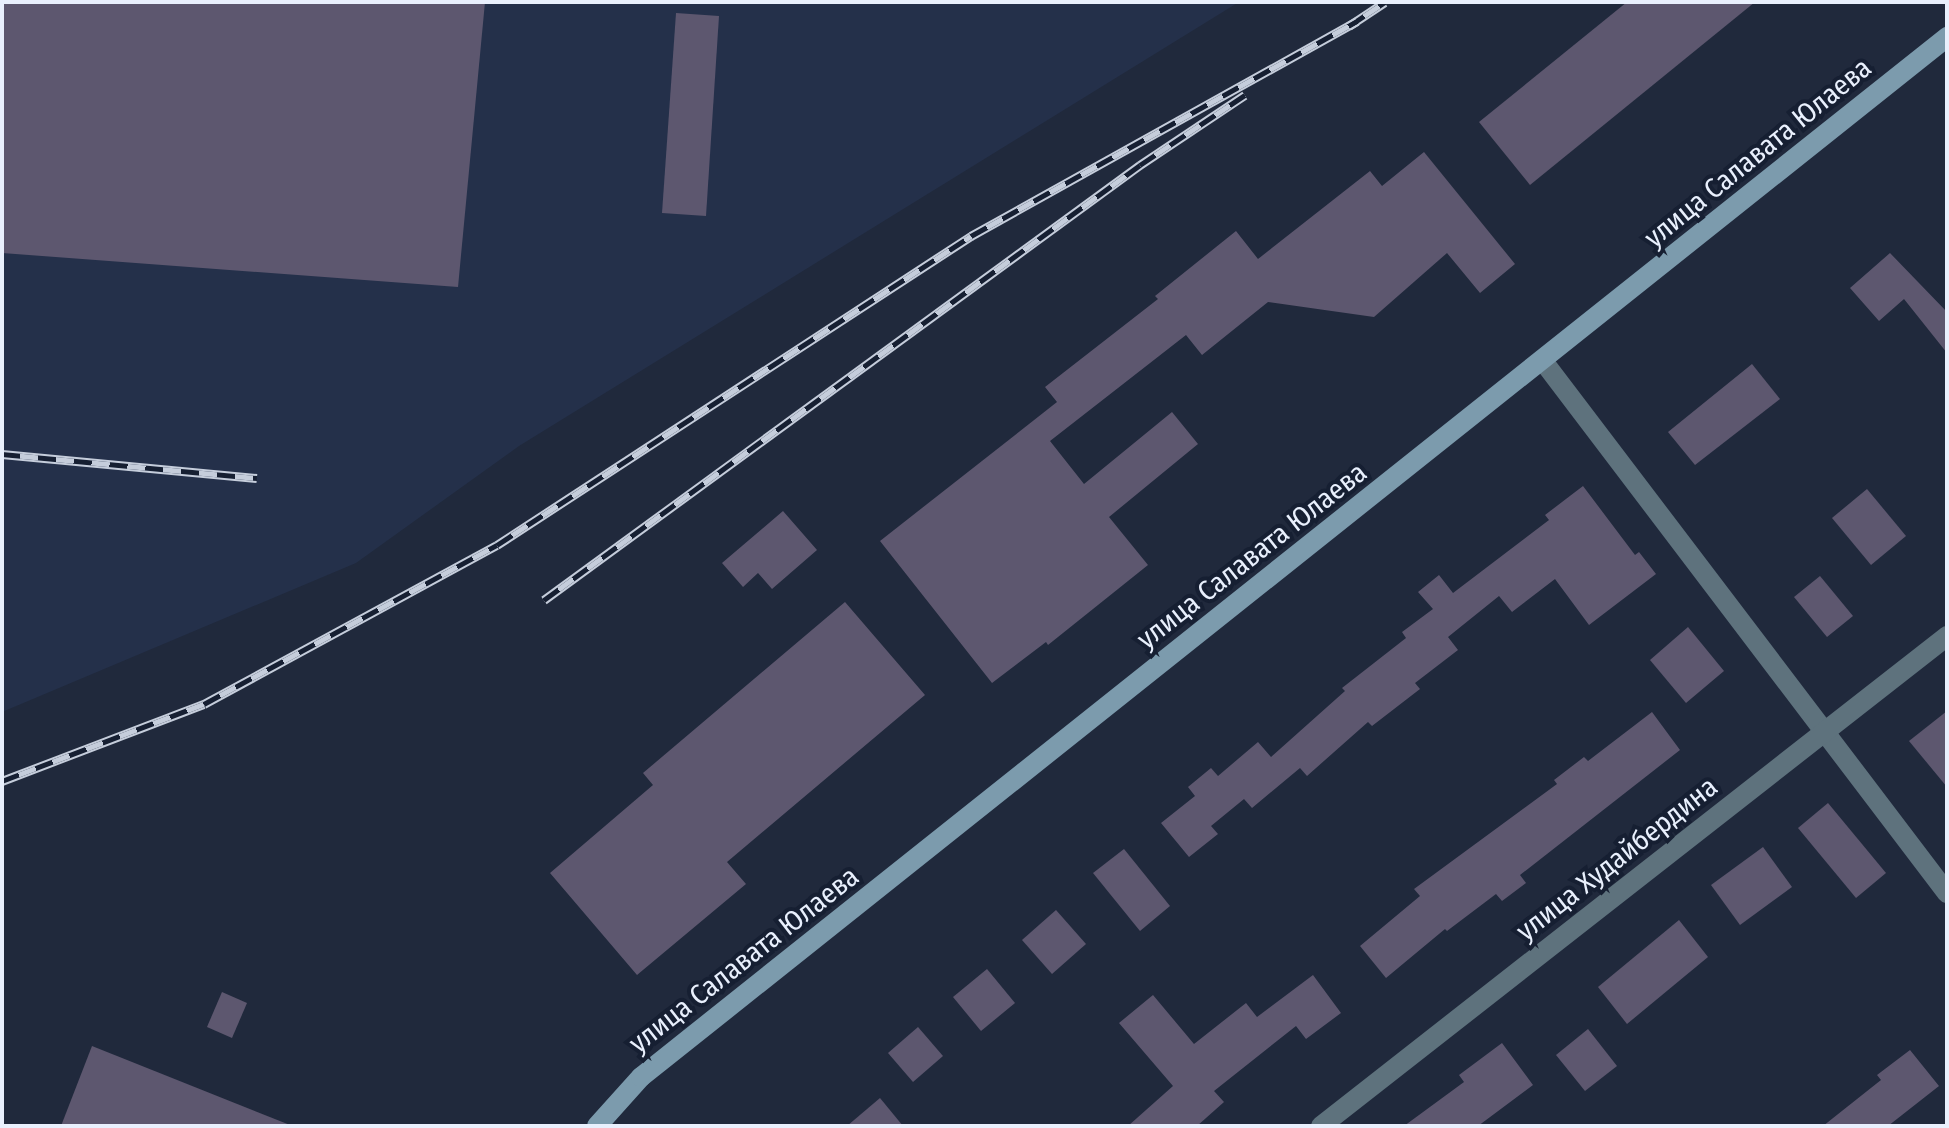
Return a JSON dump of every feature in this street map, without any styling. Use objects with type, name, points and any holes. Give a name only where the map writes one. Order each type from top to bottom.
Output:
[{"type":"street","name":"улица Салавата Юлаева","points":[[597,1126],[641,1077],[1947,37]]},
{"type":"street","points":[[1543,361],[1947,893]]},
{"type":"street","name":"улица Худайбердина","points":[[1321,1126],[1947,636]]},
{"type":"shaded area","points":[[2,2],[1239,2],[519,446],[356,563],[2,712]]},
{"type":"building","points":[[2,2],[485,2],[458,287],[2,253]]},
{"type":"building","points":[[1627,2],[1755,2],[1530,185],[1479,122]]},
{"type":"building","points":[[676,13],[719,16],[706,216],[662,213]]},
{"type":"building","points":[[1424,152],[1515,264],[1480,293],[1447,253],[1374,317],[1268,302],[1202,355],[1186,335],[1050,441],[1084,484],[1172,412],[1198,444],[1109,517],[1148,565],[1048,645],[1046,642],[992,683],[880,541],[1057,402],[1045,387],[1158,299],[1155,296],[1236,231],[1258,259],[1370,171],[1382,186]]},
{"type":"building","points":[[1890,253],[1947,312],[1947,353],[1904,299],[1879,321],[1850,288]]},
{"type":"building","points":[[1752,364],[1780,399],[1695,465],[1668,432]]},
{"type":"building","points":[[1583,486],[1635,555],[1639,552],[1656,574],[1589,625],[1555,579],[1512,612],[1499,596],[1448,637],[1458,650],[1415,683],[1420,689],[1372,726],[1368,722],[1307,776],[1300,768],[1252,808],[1244,799],[1211,826],[1218,834],[1189,857],[1161,823],[1195,796],[1188,787],[1211,768],[1218,776],[1258,742],[1271,757],[1345,691],[1342,688],[1406,638],[1402,632],[1433,609],[1418,592],[1439,575],[1453,593],[1549,520],[1545,515]]},
{"type":"building","points":[[1867,489],[1906,536],[1871,565],[1832,518]]},
{"type":"building","points":[[783,511],[817,550],[772,589],[758,573],[743,587],[722,563]]},
{"type":"building","points":[[1820,576],[1853,616],[1827,637],[1794,597]]},
{"type":"building","points":[[845,602],[925,695],[727,862],[746,884],[637,975],[550,873],[653,785],[643,773]]},
{"type":"building","points":[[1688,627],[1724,671],[1686,703],[1650,660]]},
{"type":"building","points":[[1947,711],[1947,787],[1909,741]]},
{"type":"building","points":[[1652,712],[1680,750],[1520,875],[1526,883],[1502,901],[1496,894],[1447,931],[1445,929],[1386,978],[1360,946],[1420,896],[1414,889],[1557,784],[1554,780],[1584,757],[1588,761]]},
{"type":"building","points":[[1828,803],[1886,873],[1856,898],[1798,828]]},
{"type":"building","points":[[1763,847],[1792,887],[1740,925],[1711,885]]},
{"type":"building","points":[[1124,849],[1170,906],[1140,931],[1093,873]]},
{"type":"building","points":[[1056,910],[1086,944],[1052,974],[1022,940]]},
{"type":"building","points":[[1679,920],[1708,957],[1627,1024],[1598,987]]},
{"type":"building","points":[[987,969],[1015,1003],[981,1031],[953,997]]},
{"type":"building","points":[[1313,975],[1341,1013],[1306,1039],[1296,1026],[1214,1091],[1224,1102],[1197,1126],[1128,1126],[1173,1086],[1119,1023],[1153,995],[1194,1044],[1246,1003],[1257,1017]]},
{"type":"building","points":[[222,992],[247,1003],[232,1038],[207,1027]]},
{"type":"building","points":[[918,1027],[943,1056],[913,1082],[888,1053]]},
{"type":"building","points":[[1588,1029],[1617,1066],[1585,1091],[1556,1055]]},
{"type":"building","points":[[1502,1043],[1533,1085],[1478,1126],[1404,1126],[1464,1082],[1459,1075]]},
{"type":"building","points":[[92,1046],[290,1125],[61,1126]]},
{"type":"building","points":[[1910,1050],[1939,1086],[1888,1126],[1823,1126],[1881,1080],[1877,1075]]},
{"type":"building","points":[[880,1098],[903,1126],[847,1126]]},
{"type":"railway","points":[[1349,26],[1385,2]]},
{"type":"railway","points":[[2,781],[204,704],[497,545],[971,236],[1357,21]]},
{"type":"railway","points":[[544,600],[1140,165],[1245,95]]},
{"type":"railway","points":[[2,454],[257,478]]}]
